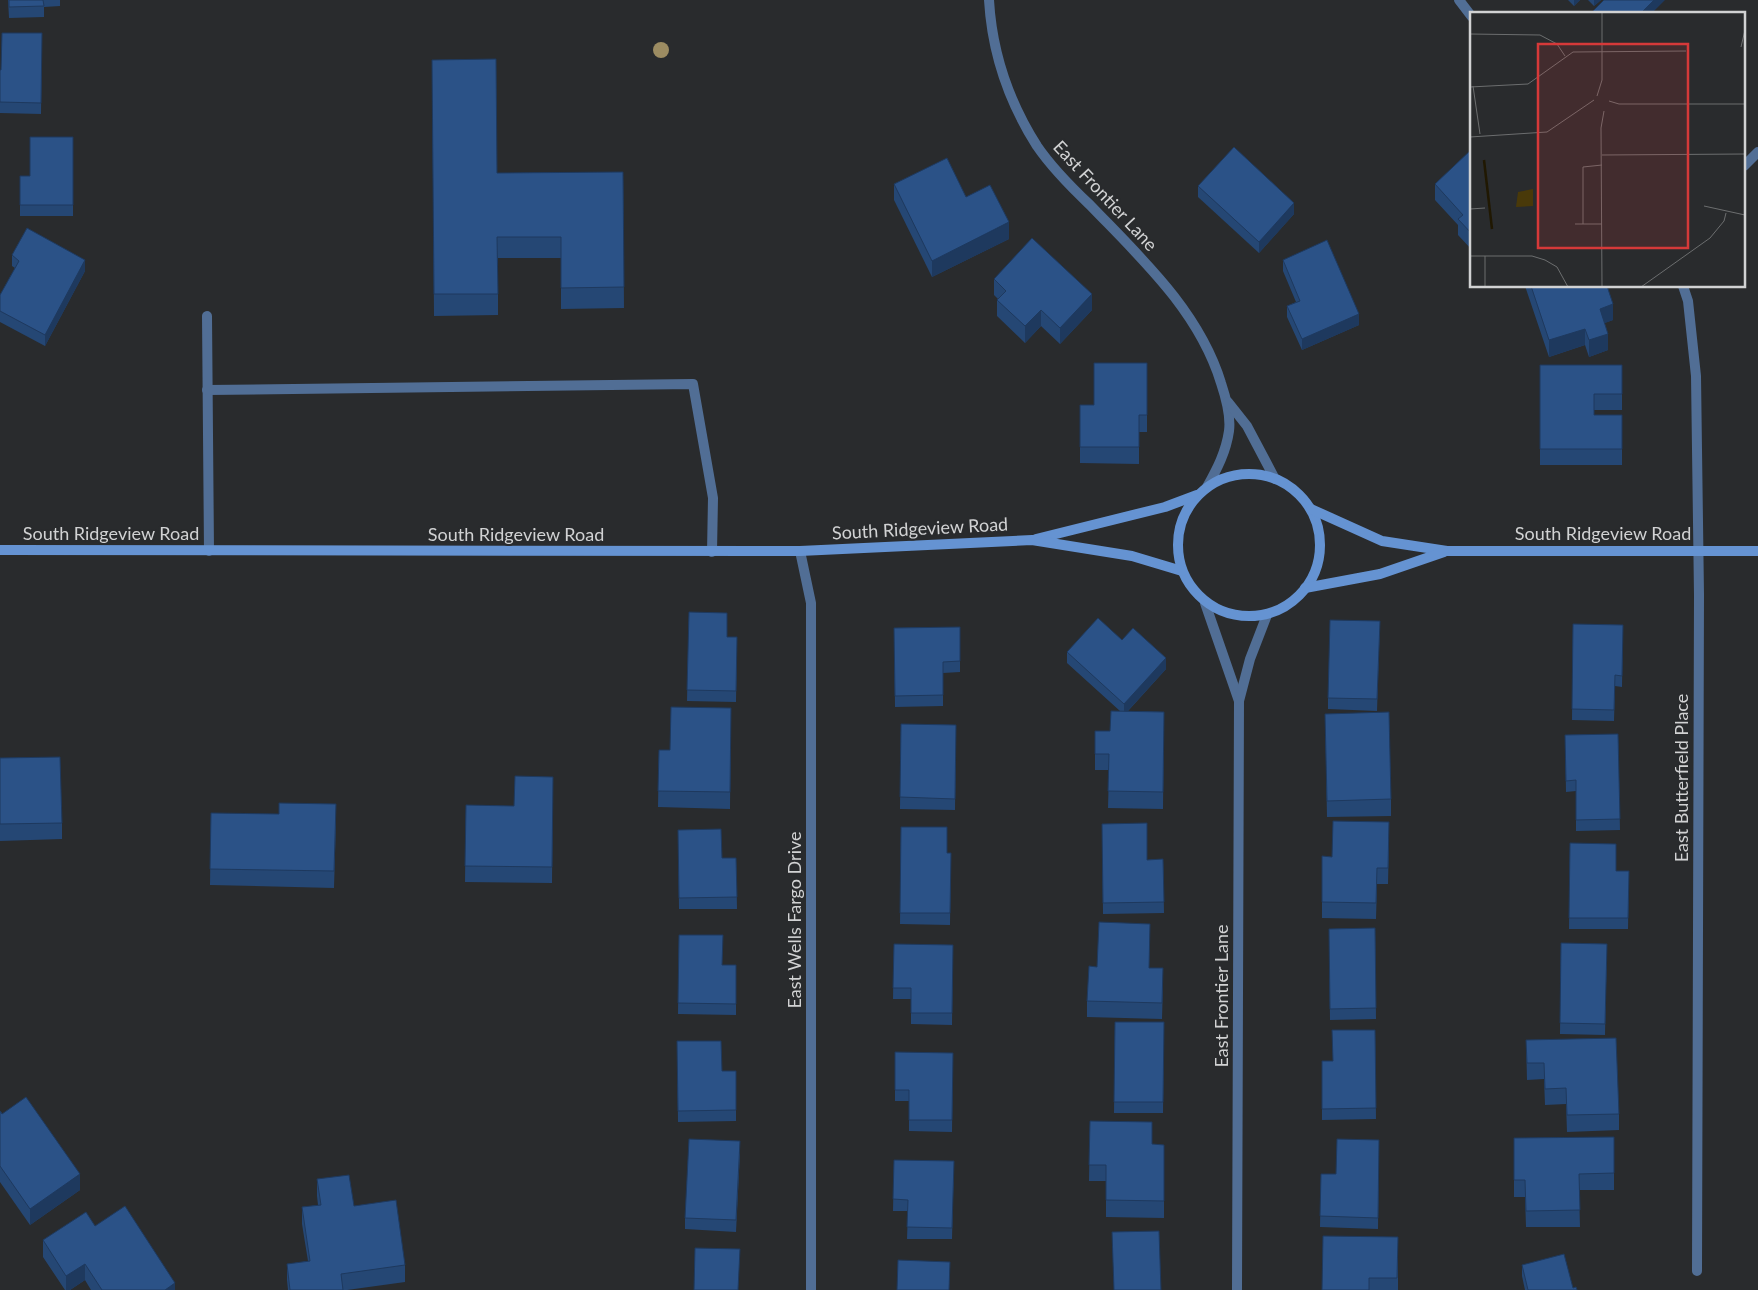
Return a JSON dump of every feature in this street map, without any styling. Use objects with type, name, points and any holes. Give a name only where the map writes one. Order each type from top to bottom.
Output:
[{"type":"main road","points":[[1032,540],[1165,507],[1204,491],[1228,476],[1252,474],[1275,478],[1296,491],[1311,509],[1319,532],[1320,556],[1312,578],[1298,598],[1268,615],[1256,617],[1233,615],[1205,603],[1194,591],[1182,571],[1178,548],[1181,525],[1191,504],[1204,491]]},
{"type":"main road","points":[[1311,509],[1382,541],[1448,550]]},
{"type":"main road","name":"South Ridgeview Road","points":[[0,550],[712,552],[800,551],[1032,540]]},
{"type":"main road","points":[[1032,540],[1132,556],[1182,571]]},
{"type":"main road","name":"South Ridgeview Road","points":[[1448,550],[1758,551]]},
{"type":"main road","points":[[1305,588],[1380,574],[1448,550]]},
{"type":"street","name":"East Frontier Lane","points":[[989,0],[994,45],[1002,73],[1012,100],[1038,146],[1065,180],[1175,297],[1204,342],[1218,371],[1227,402]]},
{"type":"street","points":[[1459,0],[1470,14]]},
{"type":"street","points":[[1746,164],[1758,152]]},
{"type":"street","name":"East Butterfield Place","points":[[1684,288],[1688,301],[1696,376],[1698,550],[1697,1272]]},
{"type":"street","points":[[208,316],[209,550]]},
{"type":"street","points":[[207,390],[693,384],[713,498],[712,552]]},
{"type":"street","points":[[1227,402],[1247,426],[1275,478]]},
{"type":"street","points":[[1204,491],[1224,455],[1230,429],[1227,402]]},
{"type":"street","name":"East Wells Fargo Drive","points":[[800,551],[811,603],[811,1290]]},
{"type":"street","points":[[1205,603],[1239,701]]},
{"type":"street","points":[[1239,701],[1250,659],[1268,615]]},
{"type":"street","name":"East Frontier Lane","points":[[1237,1290],[1239,701]]},
{"type":"building","points":[[9,0],[43,0],[44,6],[9,7]]},
{"type":"building","points":[[1604,0],[1654,0],[1642,12],[1592,12]]},
{"type":"building","points":[[2,33],[42,33],[41,103],[0,102]]},
{"type":"building","points":[[496,59],[497,173],[623,172],[624,287],[561,288],[561,237],[497,237],[498,294],[434,294],[432,60]]},
{"type":"building","points":[[30,137],[73,137],[73,205],[20,205],[20,176],[30,176]]},
{"type":"building","points":[[1234,147],[1294,203],[1259,242],[1198,186]]},
{"type":"building","points":[[1470,151],[1470,232],[1458,219],[1463,215],[1435,184]]},
{"type":"building","points":[[947,158],[966,197],[990,185],[1009,222],[932,261],[894,184]]},
{"type":"building","points":[[27,228],[85,260],[45,335],[0,311],[0,295],[19,261],[12,255]]},
{"type":"building","points":[[1032,238],[1092,294],[1060,328],[1041,310],[1025,326],[997,300],[1006,291],[994,279]]},
{"type":"building","points":[[1327,240],[1359,314],[1302,339],[1287,306],[1300,301],[1283,260]]},
{"type":"building","points":[[1532,288],[1608,288],[1613,304],[1600,309],[1608,334],[1589,340],[1585,329],[1549,340]]},
{"type":"building","points":[[1094,363],[1147,363],[1147,415],[1139,415],[1139,447],[1080,447],[1080,405],[1094,405]]},
{"type":"building","points":[[1540,365],[1622,365],[1622,394],[1594,394],[1594,415],[1622,415],[1622,449],[1540,449]]},
{"type":"building","points":[[689,612],[727,613],[727,637],[737,637],[736,691],[687,690]]},
{"type":"building","points":[[1098,618],[1122,640],[1133,628],[1166,658],[1124,704],[1067,652]]},
{"type":"building","points":[[1330,620],[1380,621],[1377,699],[1328,698]]},
{"type":"building","points":[[1573,624],[1623,625],[1622,676],[1615,675],[1614,710],[1572,709]]},
{"type":"building","points":[[960,627],[960,661],[943,662],[943,695],[895,696],[894,628]]},
{"type":"building","points":[[671,707],[731,708],[730,792],[658,791],[659,750],[670,750]]},
{"type":"building","points":[[1111,711],[1164,712],[1163,792],[1108,791],[1109,754],[1095,754],[1095,731],[1110,731]]},
{"type":"building","points":[[1389,712],[1391,799],[1327,801],[1325,714]]},
{"type":"building","points":[[901,724],[956,725],[955,799],[900,797]]},
{"type":"building","points":[[1618,734],[1620,819],[1576,820],[1576,780],[1566,781],[1565,735]]},
{"type":"building","points":[[60,757],[62,823],[0,824],[0,758]]},
{"type":"building","points":[[515,776],[553,777],[552,867],[465,866],[466,805],[514,806]]},
{"type":"building","points":[[279,803],[336,804],[334,871],[210,869],[211,813],[279,814]]},
{"type":"building","points":[[1333,821],[1389,822],[1388,868],[1377,868],[1376,903],[1322,902],[1322,856],[1332,857]]},
{"type":"building","points":[[1147,823],[1147,860],[1163,859],[1164,902],[1103,903],[1102,824]]},
{"type":"building","points":[[901,827],[947,827],[947,853],[951,853],[950,913],[900,913]]},
{"type":"building","points":[[721,829],[722,858],[736,858],[737,897],[679,898],[678,830]]},
{"type":"building","points":[[1570,843],[1616,844],[1616,871],[1629,871],[1628,918],[1569,918]]},
{"type":"building","points":[[1099,922],[1150,924],[1149,968],[1163,968],[1162,1003],[1087,1001],[1089,966],[1097,967]]},
{"type":"building","points":[[1375,928],[1376,1008],[1330,1009],[1329,929]]},
{"type":"building","points":[[679,935],[723,935],[722,965],[736,965],[736,1004],[678,1003]]},
{"type":"building","points":[[1561,943],[1607,944],[1605,1024],[1560,1023]]},
{"type":"building","points":[[894,944],[953,945],[952,1013],[911,1013],[911,988],[893,988]]},
{"type":"building","points":[[1115,1022],[1164,1022],[1163,1102],[1114,1102]]},
{"type":"building","points":[[1332,1030],[1375,1030],[1376,1108],[1322,1109],[1322,1061],[1333,1061]]},
{"type":"building","points":[[1616,1038],[1619,1114],[1567,1115],[1566,1088],[1545,1089],[1544,1063],[1527,1063],[1526,1040]]},
{"type":"building","points":[[677,1041],[721,1041],[722,1071],[736,1071],[736,1110],[678,1111]]},
{"type":"building","points":[[895,1052],[953,1053],[952,1120],[909,1120],[909,1090],[895,1090]]},
{"type":"building","points":[[26,1097],[80,1174],[30,1209],[0,1166],[0,1111],[2,1114]]},
{"type":"building","points":[[1090,1121],[1152,1122],[1152,1144],[1164,1145],[1164,1201],[1106,1200],[1106,1165],[1089,1165]]},
{"type":"building","points":[[1614,1137],[1614,1173],[1579,1174],[1580,1210],[1526,1211],[1525,1180],[1514,1180],[1514,1138]]},
{"type":"building","points":[[689,1139],[740,1141],[736,1220],[685,1218]]},
{"type":"building","points":[[1337,1139],[1379,1140],[1378,1218],[1320,1216],[1321,1174],[1336,1174]]},
{"type":"building","points":[[894,1160],[954,1161],[952,1228],[907,1227],[908,1200],[893,1199]]},
{"type":"building","points":[[349,1175],[354,1206],[396,1200],[405,1265],[341,1274],[343,1290],[290,1290],[287,1264],[310,1261],[302,1207],[321,1205],[317,1179]]},
{"type":"building","points":[[125,1206],[175,1283],[165,1290],[102,1290],[85,1264],[66,1276],[43,1240],[86,1212],[95,1226]]},
{"type":"building","points":[[1159,1231],[1161,1290],[1114,1290],[1112,1232]]},
{"type":"building","points":[[1323,1236],[1398,1237],[1397,1278],[1369,1278],[1369,1290],[1322,1290]]},
{"type":"building","points":[[695,1248],[740,1249],[738,1290],[694,1290]]},
{"type":"building","points":[[1564,1254],[1573,1288],[1576,1287],[1577,1290],[1528,1290],[1522,1265]]},
{"type":"building","points":[[898,1260],[950,1262],[949,1290],[897,1290]]}]
